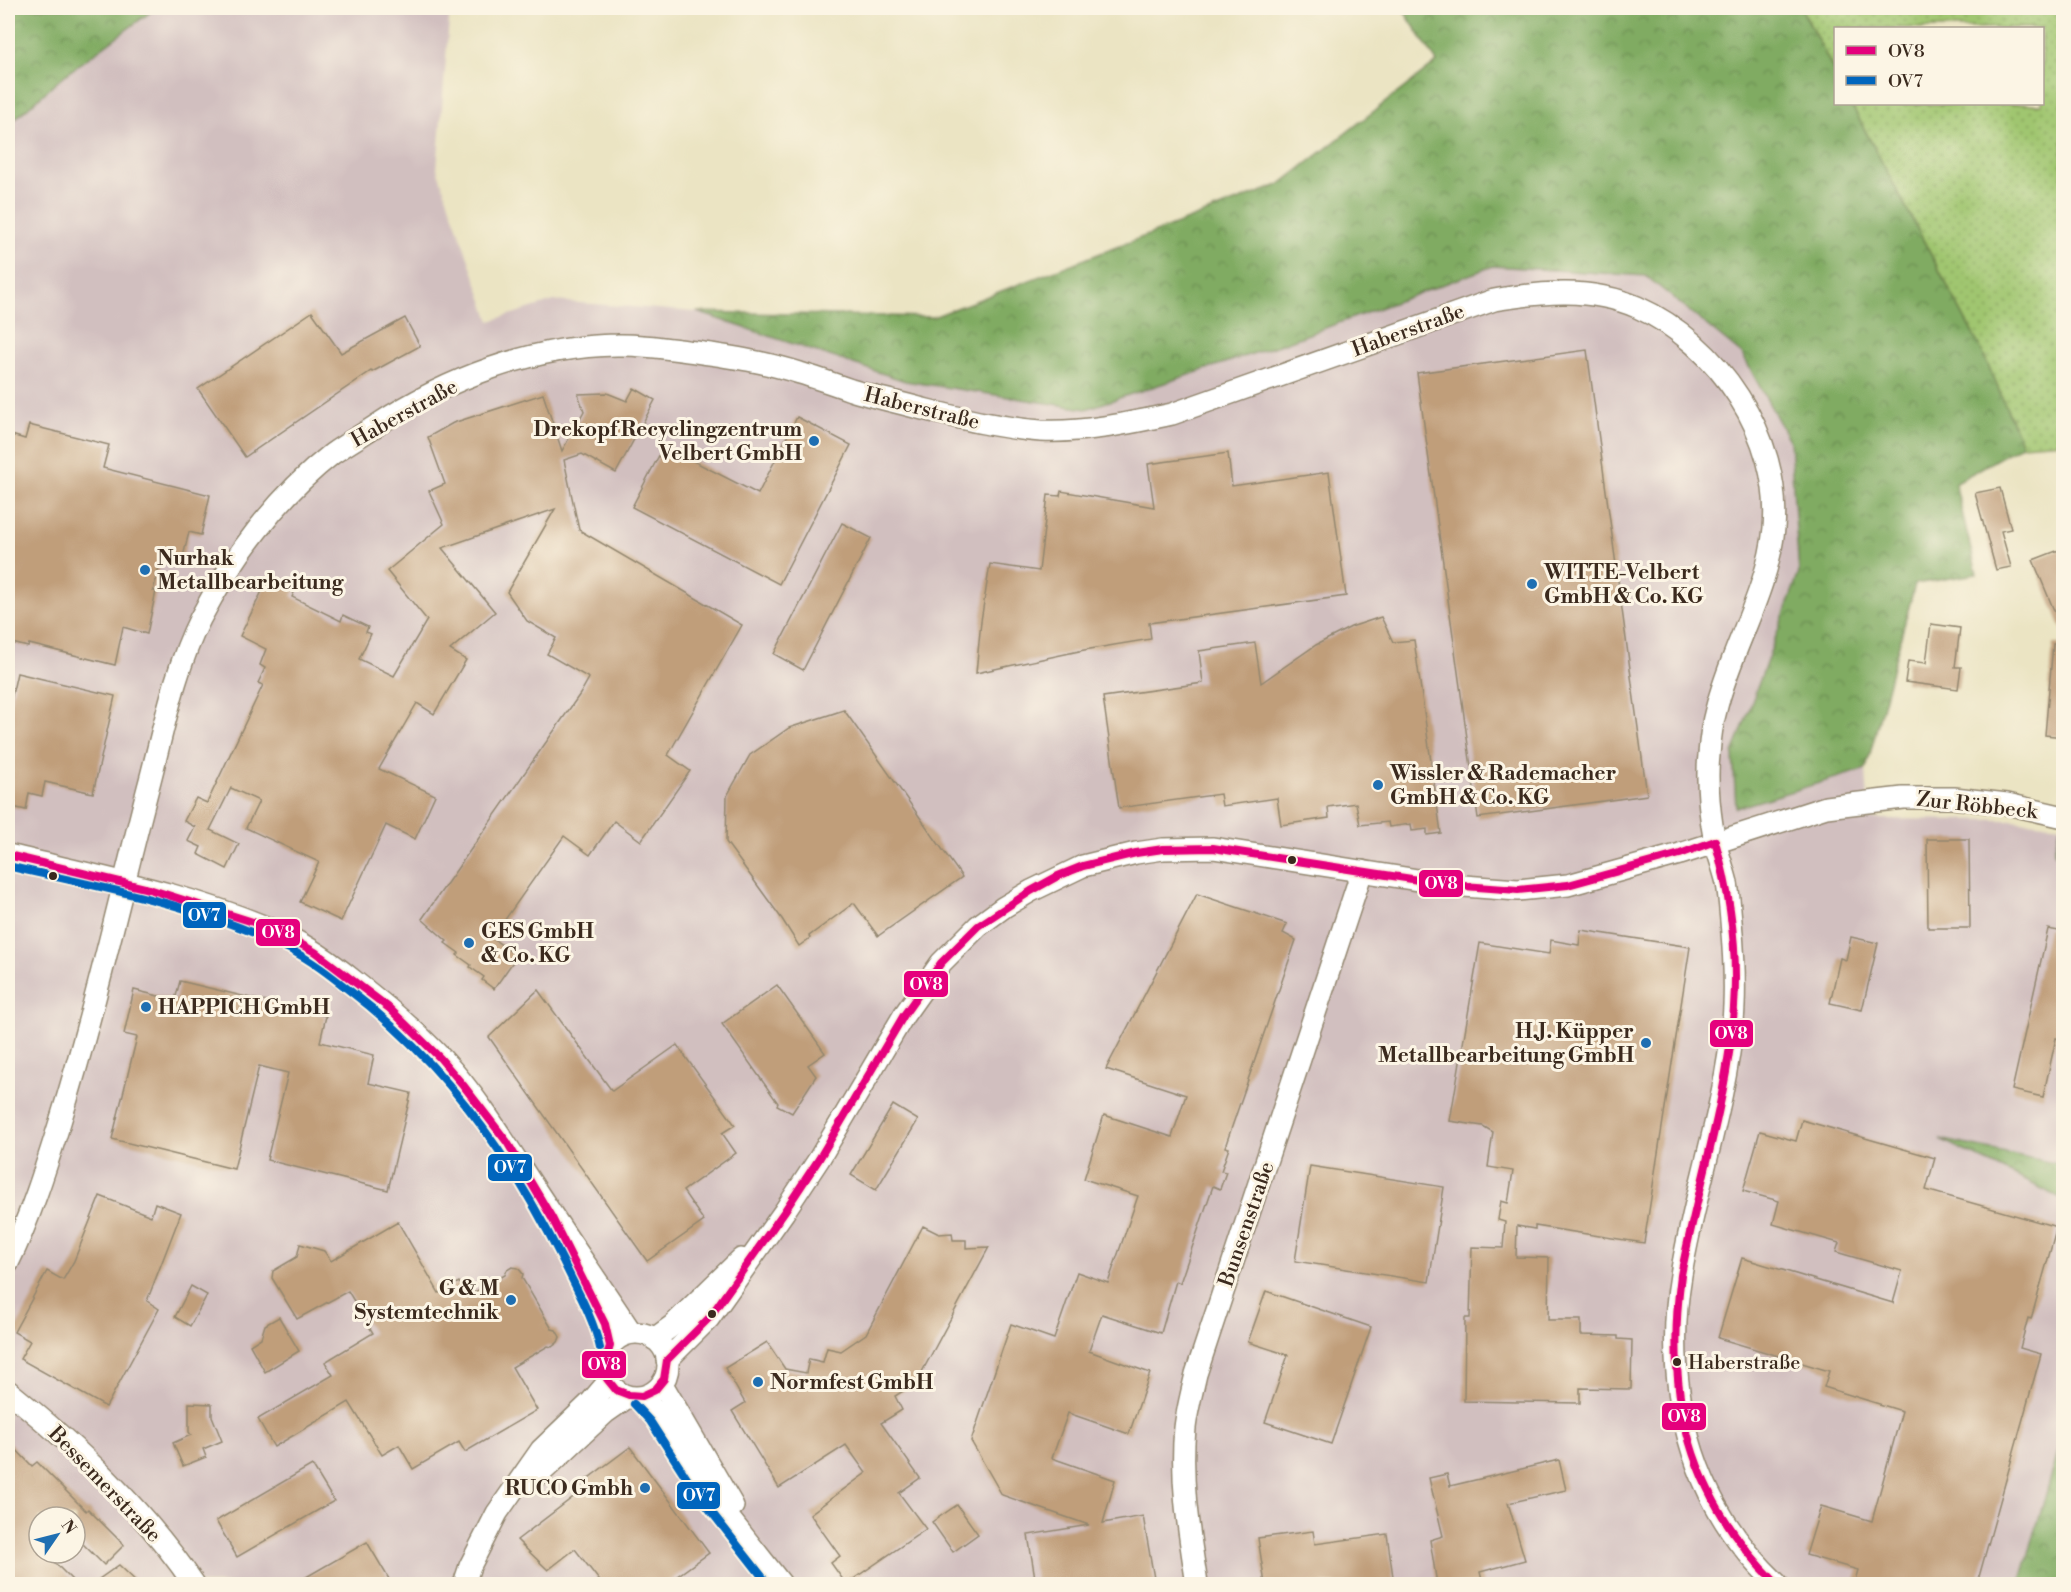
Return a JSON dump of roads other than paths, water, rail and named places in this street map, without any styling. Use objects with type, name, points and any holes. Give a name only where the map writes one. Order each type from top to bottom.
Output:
[{"type":"street","name":"Haberstraße","points":[[8,1263],[31,1210],[80,1059],[123,883],[184,657],[198,623],[216,591],[269,516],[333,454],[397,411],[432,392],[510,362],[570,349],[617,345],[664,348],[754,360],[803,373],[852,390],[981,424],[1040,431],[1069,431],[1121,425],[1172,414],[1494,300],[1556,292],[1583,294],[1635,306],[1657,318],[1696,346],[1727,378],[1757,429],[1767,460],[1773,492],[1774,525],[1769,557],[1757,598],[1722,689],[1715,711],[1712,734],[1708,780],[1715,841],[1727,885],[1734,956],[1733,1020],[1722,1087],[1681,1277],[1676,1320],[1677,1370],[1682,1410],[1689,1438],[1716,1506],[1734,1536],[1756,1564],[1777,1584]]},
{"type":"street","name":"Zur Röbbeck","points":[[772,1229],[808,1177],[928,979],[955,947],[978,926],[1030,891],[1083,866],[1163,849],[1213,848],[1450,885],[1518,890],[1568,885],[1680,854],[1826,807],[1903,798],[1954,798],[2007,804],[2064,817]]},
{"type":"street","points":[[8,855],[227,911],[288,937],[317,953],[379,999],[443,1060],[471,1094],[509,1147],[543,1202],[631,1332]]},
{"type":"street","name":"Bunsenstraße","points":[[1197,1584],[1186,1515],[1183,1471],[1185,1427],[1196,1374],[1362,871]]},
{"type":"street","points":[[543,1202],[605,1324],[610,1346]]},
{"type":"street","points":[[654,1339],[672,1326],[772,1229]]},
{"type":"street","points":[[667,1360],[709,1318],[772,1229]]},
{"type":"street","points":[[464,1584],[470,1566],[497,1513],[541,1450],[591,1402],[608,1382],[604,1357],[610,1346],[619,1337],[631,1332],[654,1339],[664,1348],[668,1373],[653,1393],[634,1397],[604,1413],[497,1513]]},
{"type":"street","points":[[608,1382],[658,1414],[703,1485],[781,1584]]},
{"type":"street","points":[[662,1383],[759,1554]]},
{"type":"street","name":"Bessemerstraße","points":[[8,1391],[75,1448],[117,1489],[156,1532],[194,1584]]},
{"type":"place","name":"Drekopf Recyclingzentrum Velbert GmbH","points":[[814,441]]},
{"type":"place","name":"Nurhak Metallbearbeitung","points":[[145,570]]},
{"type":"place","name":"WITTE-Velbert GmbH & Co. KG","points":[[1532,584]]},
{"type":"place","name":"Wissler & Rademacher GmbH & Co. KG","points":[[1378,785]]},
{"type":"place","name":"GES GmbH & Co. KG","points":[[469,943]]},
{"type":"place","name":"HAPPICH GmbH","points":[[146,1007]]},
{"type":"place","name":"H.J. Küpper Metallbearbeitung GmbH","points":[[1646,1043]]},
{"type":"place","name":"G & M Systemtechnik","points":[[511,1300]]},
{"type":"place","name":"Haberstraße","points":[[1677,1362]]},
{"type":"place","name":"Normfest GmbH","points":[[758,1382]]},
{"type":"place","name":"RUCO Gmbh","points":[[645,1488]]}]
